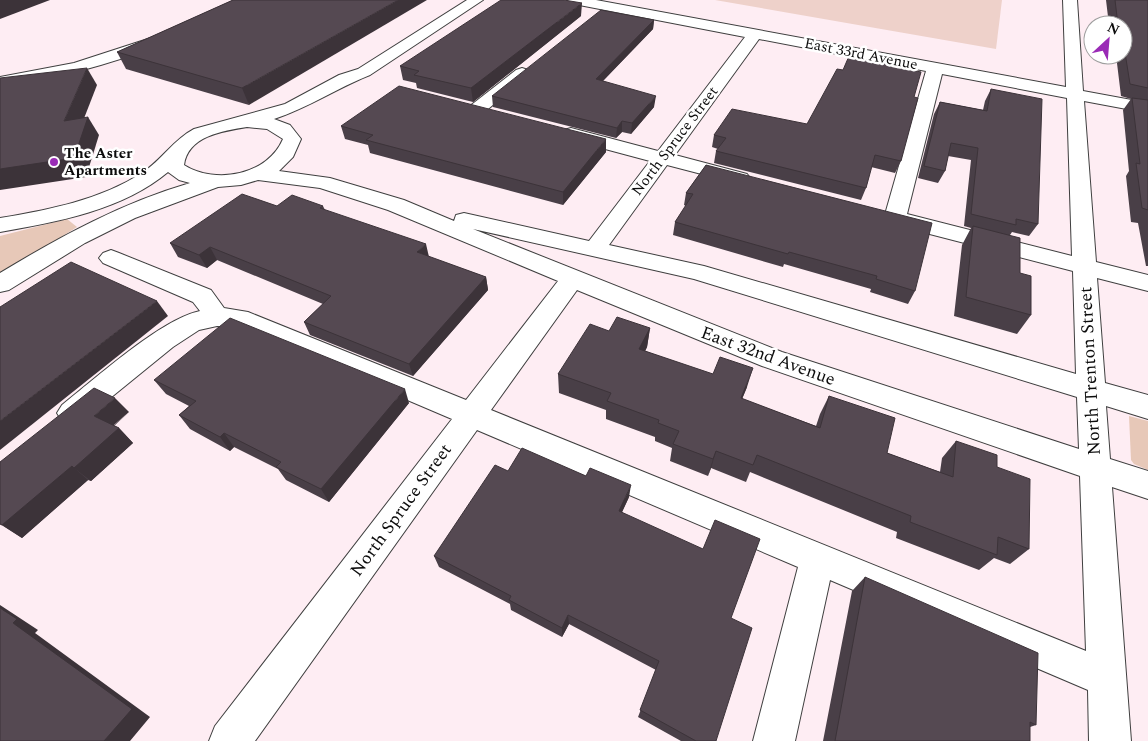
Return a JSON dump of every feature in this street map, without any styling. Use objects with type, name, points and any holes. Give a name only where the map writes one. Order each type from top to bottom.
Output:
[{"type":"street","points":[[0,225],[40,219],[116,194],[147,178],[174,157],[180,147],[192,137],[228,124],[247,122],[291,108],[346,79],[364,72],[476,0]]},
{"type":"street","name":"East 33rd Avenue","points":[[574,0],[1148,108]]},
{"type":"street","name":"North Trenton Street","points":[[1070,0],[1110,741]]},
{"type":"street","points":[[592,17],[605,6]]},
{"type":"street","points":[[0,82],[42,75],[111,58],[171,34]]},
{"type":"street","name":"North Spruce Street","points":[[595,248],[755,34]]},
{"type":"street","points":[[504,117],[467,108],[534,63]]},
{"type":"street","points":[[935,68],[886,215],[1148,283]]},
{"type":"street","points":[[0,284],[82,233],[150,202],[215,182],[255,174],[272,167],[297,134],[356,83],[364,72]]},
{"type":"street","name":"East 32nd Avenue","points":[[247,122],[277,125],[297,134],[323,182]]},
{"type":"street","points":[[550,129],[755,182]]},
{"type":"street","points":[[174,157],[174,167],[182,175],[196,180],[215,182]]},
{"type":"street","name":"East 32nd Avenue","points":[[255,174],[323,182],[396,205],[772,359],[1148,485]]},
{"type":"street","name":"East 32nd Avenue","points":[[396,205],[595,248],[774,294],[1148,407]]},
{"type":"street","points":[[111,258],[202,296],[217,316]]},
{"type":"street","name":"North Spruce Street","points":[[230,741],[573,278]]},
{"type":"street","points":[[47,433],[164,340],[192,322],[217,316],[239,318],[1107,679]]},
{"type":"street","points":[[774,741],[818,559]]},
{"type":"shaded area","points":[[715,0],[1002,0],[996,49]]},
{"type":"shaded area","points":[[67,219],[77,227],[0,276],[0,236]]},
{"type":"shaded area","points":[[1129,416],[1148,421],[1148,470],[1134,464],[1131,460]]},
{"type":"building","points":[[233,0],[398,0],[242,88],[117,52]]},
{"type":"building","points":[[501,0],[564,0],[582,3],[471,88],[414,75],[419,71],[400,66]]},
{"type":"building","points":[[1115,0],[1148,0],[1148,88],[1130,84],[1127,65],[1133,65],[1133,15],[1117,15]]},
{"type":"building","points":[[601,10],[654,20],[596,79],[656,96],[632,123],[622,121],[617,128],[492,96]]},
{"type":"building","points":[[849,56],[921,72],[914,97],[918,98],[901,161],[875,155],[866,188],[716,151],[726,138],[714,135],[732,109],[807,124],[837,69],[843,70]]},
{"type":"building","points":[[87,68],[64,121],[88,117],[74,158],[0,169],[0,78]]},
{"type":"building","points":[[399,86],[606,139],[563,192],[366,140],[373,135],[341,126]]},
{"type":"building","points":[[991,89],[1042,99],[1038,224],[1016,219],[1016,225],[971,214],[978,148],[951,143],[945,171],[924,166],[940,102],[987,111]]},
{"type":"building","points":[[1132,98],[1148,100],[1148,210],[1142,208],[1136,163],[1140,164]]},
{"type":"building","points":[[706,165],[932,223],[915,291],[876,279],[877,276],[789,252],[788,254],[675,222],[693,194],[686,193]]},
{"type":"building","points":[[242,194],[277,206],[292,195],[323,206],[320,208],[426,244],[417,252],[486,277],[409,364],[304,322],[331,296],[210,247],[199,255],[170,243]]},
{"type":"building","points":[[973,226],[1020,238],[1020,273],[1031,276],[1031,315],[966,297]]},
{"type":"building","points":[[71,262],[157,301],[0,421],[0,307]]},
{"type":"building","points":[[617,317],[650,328],[639,349],[713,374],[720,357],[753,368],[741,398],[820,428],[829,396],[895,418],[887,453],[953,477],[956,441],[997,455],[997,467],[1030,479],[1029,549],[998,537],[997,555],[910,522],[911,516],[757,455],[753,465],[716,451],[713,459],[673,444],[679,431],[658,423],[659,420],[607,401],[611,393],[558,374],[590,324],[609,331]]},
{"type":"building","points":[[230,318],[405,389],[321,489],[276,467],[281,462],[224,433],[220,437],[179,415],[196,401],[154,380]]},
{"type":"building","points":[[94,388],[115,398],[94,416],[119,428],[74,468],[72,466],[2,525],[0,524],[0,462]]},
{"type":"building","points":[[522,448],[586,476],[590,468],[631,485],[619,511],[703,549],[715,520],[760,539],[731,618],[752,628],[716,741],[696,741],[640,710],[659,661],[568,615],[562,628],[509,600],[511,596],[434,556],[495,465],[508,471]]},
{"type":"building","points":[[865,577],[1038,653],[1036,725],[1030,722],[1030,741],[835,741]]},
{"type":"building","points":[[0,608],[17,619],[13,623],[132,709],[104,741],[0,741]]},
{"type":"place","name":"The Aster Apartments","points":[[54,162]]}]
